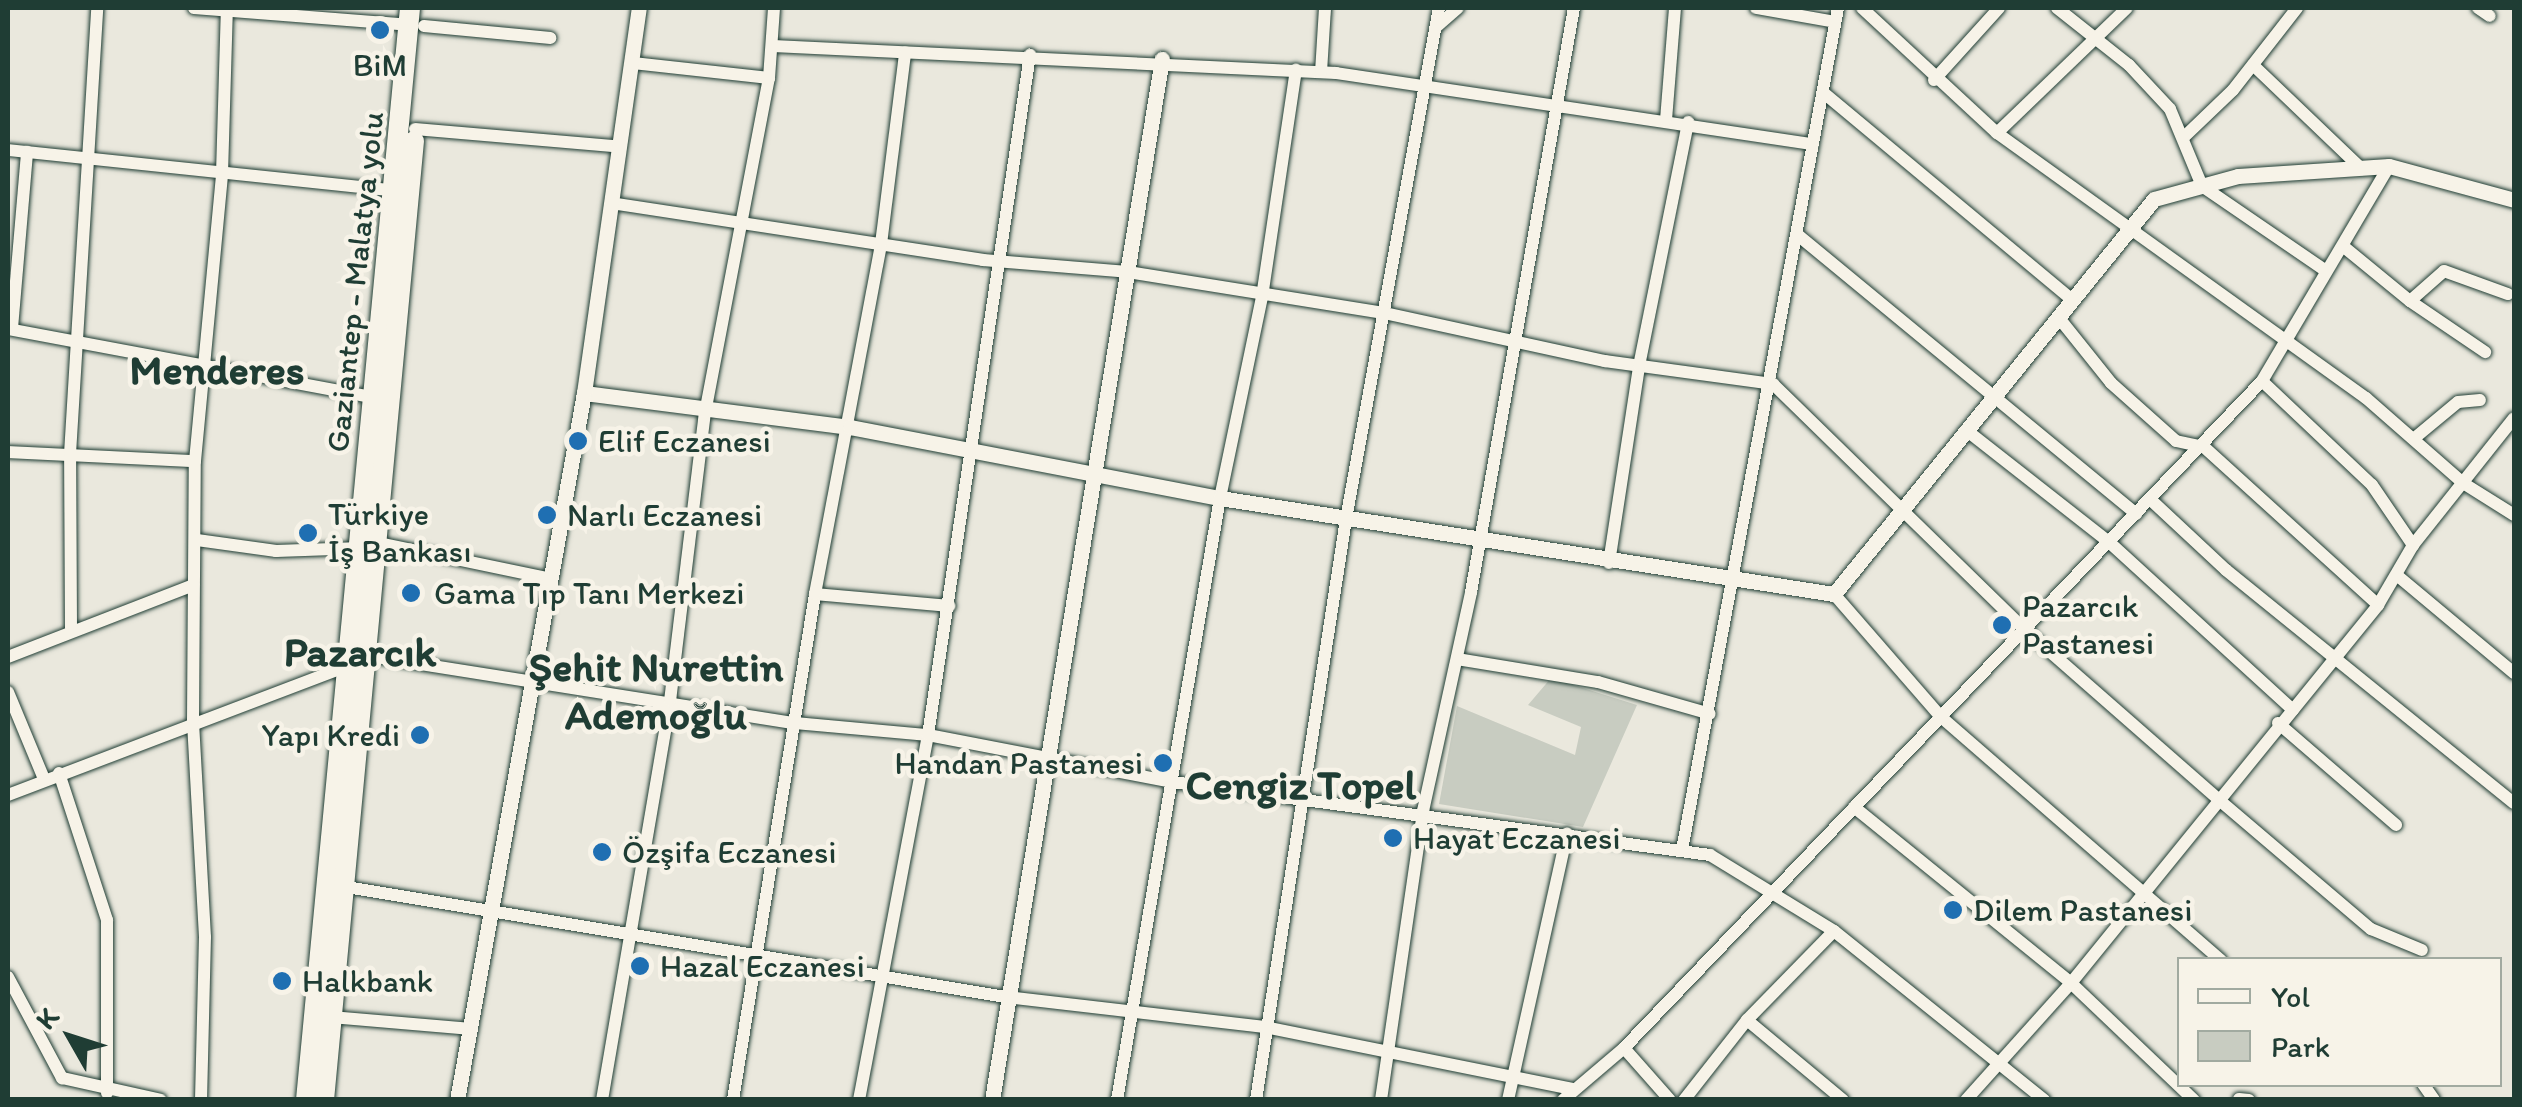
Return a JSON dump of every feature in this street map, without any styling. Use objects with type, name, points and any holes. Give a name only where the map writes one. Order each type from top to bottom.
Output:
[{"type":"highway","name":"Gaziantep - Malatya yolu","points":[[306,1100],[346,666],[370,545],[415,129],[417,17]]},
{"type":"highway","name":"Gaziantep - Malatya yolu","points":[[324,1100],[341,886],[370,656],[370,397],[417,17]]},
{"type":"street","points":[[70,628],[70,454],[92,159],[97,8]]},
{"type":"street","points":[[194,8],[417,17],[550,38]]},
{"type":"street","points":[[457,1100],[494,912],[546,578],[584,393],[615,146],[633,63],[639,8]]},
{"type":"street","points":[[602,1100],[670,701],[705,413],[769,78],[774,8]]},
{"type":"street","points":[[1320,72],[1325,8]]},
{"type":"street","points":[[1256,1100],[1346,518],[1439,8]]},
{"type":"street","points":[[1436,27],[1458,8]]},
{"type":"street","points":[[1381,1100],[1423,811],[1480,540],[1574,8]]},
{"type":"street","points":[[1666,120],[1675,8]]},
{"type":"street","points":[[1682,850],[1772,384],[1836,15],[1756,8]]},
{"type":"street","points":[[1862,8],[1934,80],[1997,133],[2132,226],[2287,347],[2417,436],[2463,484],[2514,515]]},
{"type":"street","points":[[1934,80],[1999,8]]},
{"type":"street","points":[[2057,8],[2170,109],[2185,136],[2202,186],[2326,271]]},
{"type":"street","points":[[1997,133],[2127,8]]},
{"type":"street","points":[[2185,136],[2252,65],[2297,8]]},
{"type":"street","points":[[201,1100],[206,937],[193,720],[196,461],[222,174],[227,10]]},
{"type":"street","points":[[773,46],[1162,60],[1320,72],[1554,107],[1688,122],[1812,144]]},
{"type":"street","points":[[733,1100],[761,954],[815,594],[850,427],[881,244],[906,53]]},
{"type":"street","points":[[858,1100],[877,976],[928,735],[1030,55]]},
{"type":"street","points":[[992,1100],[1006,997],[1100,473],[1162,60]]},
{"type":"street","points":[[633,63],[769,78]]},
{"type":"street","points":[[2252,65],[2362,169]]},
{"type":"street","points":[[1117,1100],[1220,498],[1262,296],[1296,70]]},
{"type":"street","points":[[1825,94],[2072,300]]},
{"type":"street","points":[[1609,562],[1639,366],[1688,122]]},
{"type":"street","points":[[415,129],[615,146]]},
{"type":"street","points":[[8,150],[395,191]]},
{"type":"street","points":[[27,152],[10,328],[203,369],[370,397]]},
{"type":"street","points":[[341,886],[1006,997],[1131,1016],[1265,1027],[1391,1051],[1568,1094],[1624,1048],[2024,629],[2204,447],[2287,347],[2326,271],[2344,248],[2389,166]]},
{"type":"street","points":[[1834,594],[2154,200],[2238,176],[2389,166],[2514,200]]},
{"type":"street","points":[[610,203],[1000,260],[1128,272],[1384,313],[1639,366],[1772,384],[2024,629],[2218,799],[2371,929],[2422,950]]},
{"type":"street","points":[[1799,236],[2136,514]]},
{"type":"street","points":[[2344,248],[2410,301],[2485,352]]},
{"type":"street","points":[[2410,301],[2444,271],[2508,294]]},
{"type":"street","points":[[2059,318],[2111,383],[2163,430],[2176,441],[2204,447],[2378,605]]},
{"type":"street","points":[[2262,381],[2372,484],[2413,546]]},
{"type":"street","points":[[584,393],[705,413],[850,427],[1220,498],[1609,562],[1834,594],[1941,717],[2217,957]]},
{"type":"street","points":[[2417,436],[2458,402],[2480,400]]},
{"type":"street","points":[[1966,1100],[1996,1060],[2070,983],[2146,892],[2278,723],[2293,710],[2331,655],[2378,605],[2399,577],[2413,546],[2514,418]]},
{"type":"street","points":[[1966,430],[2109,542],[2293,710]]},
{"type":"street","points":[[8,452],[196,461]]},
{"type":"street","points":[[2152,502],[2331,655],[2514,803]]},
{"type":"street","points":[[198,540],[276,551],[370,545],[546,578]]},
{"type":"street","points":[[2399,577],[2514,673]]},
{"type":"street","points":[[8,657],[70,628],[194,584]]},
{"type":"street","points":[[815,594],[948,606]]},
{"type":"street","points":[[370,656],[795,722],[928,735],[1050,763],[1172,782],[1423,811],[1682,850],[1735,866],[1834,931],[2044,1100]]},
{"type":"street","points":[[1457,659],[1598,682],[1710,714]]},
{"type":"street","points":[[8,795],[193,720],[346,666]]},
{"type":"street","points":[[8,692],[44,779]]},
{"type":"street","points":[[2278,723],[2396,825]]},
{"type":"street","points":[[59,773],[107,920],[107,1093]]},
{"type":"street","points":[[1854,808],[2070,983],[2177,1084]]},
{"type":"street","points":[[1508,1100],[1567,833]]},
{"type":"street","points":[[1684,1100],[1747,1020],[1834,931]]},
{"type":"street","points":[[8,977],[62,1078],[107,1093],[161,1100]]},
{"type":"street","points":[[331,1017],[471,1029]]},
{"type":"street","points":[[1747,1020],[1843,1100]]},
{"type":"street","points":[[1624,1048],[1670,1100]]},
{"type":"street","points":[[2240,1098],[2249,1100]]},
{"type":"green space","points":[[1551,678],[1637,705],[1583,827],[1439,804],[1457,706],[1575,755],[1581,727],[1528,705]]},
{"type":"place","name":"BiM","points":[[380,30]]},
{"type":"place","name":"Elif Eczanesi","points":[[578,441]]},
{"type":"place","name":"Narlı Eczanesi","points":[[547,515]]},
{"type":"place","name":"Türkiye İş Bankası","points":[[308,533]]},
{"type":"place","name":"Gama Tıp Tanı Merkezi","points":[[411,593]]},
{"type":"place","name":"Pazarcık Pastanesi","points":[[2002,625]]},
{"type":"place","name":"Yapı Kredi","points":[[420,735]]},
{"type":"place","name":"Handan Pastanesi","points":[[1163,763]]},
{"type":"place","name":"Hayat Eczanesi","points":[[1393,838]]},
{"type":"place","name":"Özşifa Eczanesi","points":[[602,852]]},
{"type":"place","name":"Dilem Pastanesi","points":[[1953,910]]},
{"type":"place","name":"Hazal Eczanesi","points":[[640,966]]},
{"type":"place","name":"Halkbank","points":[[282,981]]},
{"type":"district","name":"Menderes","points":[[217,370]]},
{"type":"district","name":"Pazarcık","points":[[360,652]]},
{"type":"district","name":"Şehit Nurettin Ademoğlu","points":[[656,691]]},
{"type":"district","name":"Cengiz Topel","points":[[1301,785]]}]
